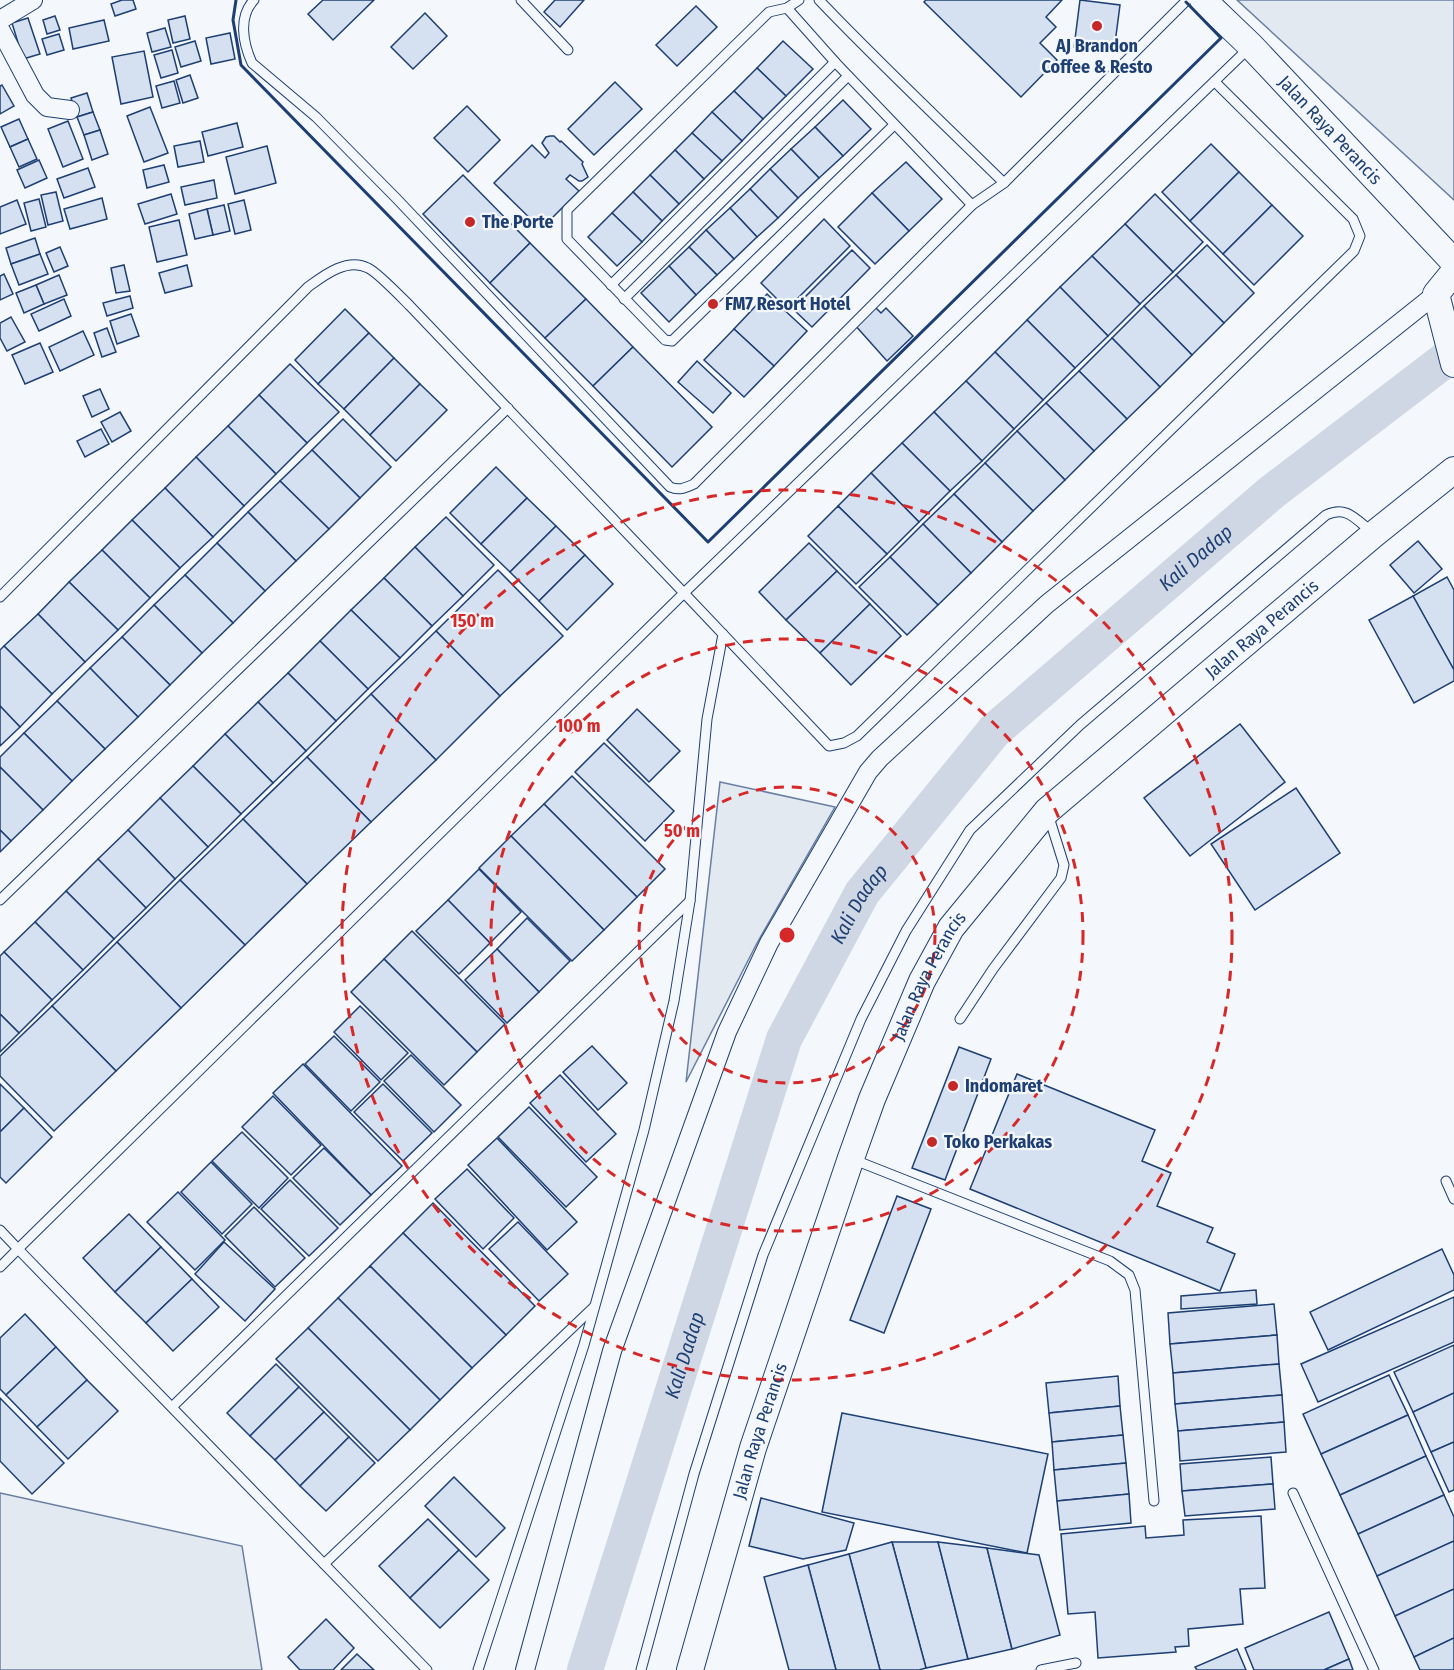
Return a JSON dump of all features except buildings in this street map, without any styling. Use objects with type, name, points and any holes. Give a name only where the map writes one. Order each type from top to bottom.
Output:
[{"type":"street","points":[[0,20],[33,0]]},
{"type":"street","name":"Jalan Raya Perancis","points":[[1203,0],[1251,46],[1454,262]]},
{"type":"street","points":[[0,28],[34,95],[47,107],[70,110]]},
{"type":"street","points":[[525,1670],[612,1351],[727,1032],[769,943],[868,772],[880,758],[1047,604],[1436,294],[1454,272]]},
{"type":"street","points":[[1436,294],[1454,364]]},
{"type":"street","name":"Jalan Raya Perancis","points":[[690,1670],[753,1448],[851,1158],[872,1099],[922,981],[951,928],[1047,811],[1374,534],[1454,470]]},
{"type":"lane","points":[[254,0],[245,4],[243,30],[252,63],[316,117],[396,198],[670,488],[675,490],[694,484],[972,205],[1004,183],[1187,0]]},
{"type":"lane","points":[[521,0],[568,50]]},
{"type":"lane","points":[[799,0],[787,8],[769,12],[567,210],[567,239],[665,340],[672,341],[894,125]]},
{"type":"lane","points":[[819,0],[866,50],[1004,183]]},
{"type":"lane","points":[[787,8],[894,125],[972,205]]},
{"type":"lane","points":[[0,1267],[684,592],[1251,46]]},
{"type":"lane","points":[[611,285],[835,62]]},
{"type":"lane","points":[[624,299],[848,76]]},
{"type":"lane","points":[[0,597],[308,287],[326,274],[349,265],[367,267],[410,306],[829,746],[844,743],[857,736],[1354,252],[1360,236],[1353,219],[1215,82]]},
{"type":"lane","points":[[0,900],[508,408]]},
{"type":"lane","points":[[641,1670],[694,1474],[763,1255],[861,1019],[906,931],[970,830],[1080,725],[1326,515],[1337,510],[1347,512],[1374,534]]},
{"type":"lane","points":[[478,1670],[584,1345],[644,1130],[674,1001],[690,901],[707,719],[723,634]]},
{"type":"lane","points":[[960,1019],[993,969],[1061,878],[1064,865],[1047,811]]},
{"type":"lane","points":[[172,1407],[690,901]]},
{"type":"lane","points":[[851,1158],[1110,1261],[1129,1275],[1135,1290],[1154,1501]]},
{"type":"lane","points":[[1446,1181],[1454,1200]]},
{"type":"lane","points":[[0,1230],[427,1670]]},
{"type":"lane","points":[[324,1564],[594,1307]]},
{"type":"lane","points":[[1293,1492],[1374,1670]]},
{"type":"lane","points":[[1041,1670],[1076,1663]]},
{"type":"shaded area","points":[[1237,0],[1454,0],[1454,200]]},
{"type":"shaded area","points":[[720,782],[835,807],[757,943],[686,1082]]},
{"type":"shaded area","points":[[0,1493],[242,1546],[262,1670],[0,1670]]},
{"type":"waterway","name":"Kali Dadap","points":[[585,1670],[784,1039],[862,893],[994,731],[1272,492],[1454,353]]},
{"type":"wall","points":[[236,0],[233,20],[241,65],[708,542],[1221,38],[1186,2]]},
{"type":"place","name":"AJ Brandon Coffee & Resto","points":[[1097,26]]},
{"type":"place","name":"The Porte","points":[[470,222]]},
{"type":"place","name":"FM7 Resort Hotel","points":[[713,304]]},
{"type":"place","name":"Indomaret","points":[[953,1086]]},
{"type":"place","name":"Toko Perkakas","points":[[932,1142]]}]
